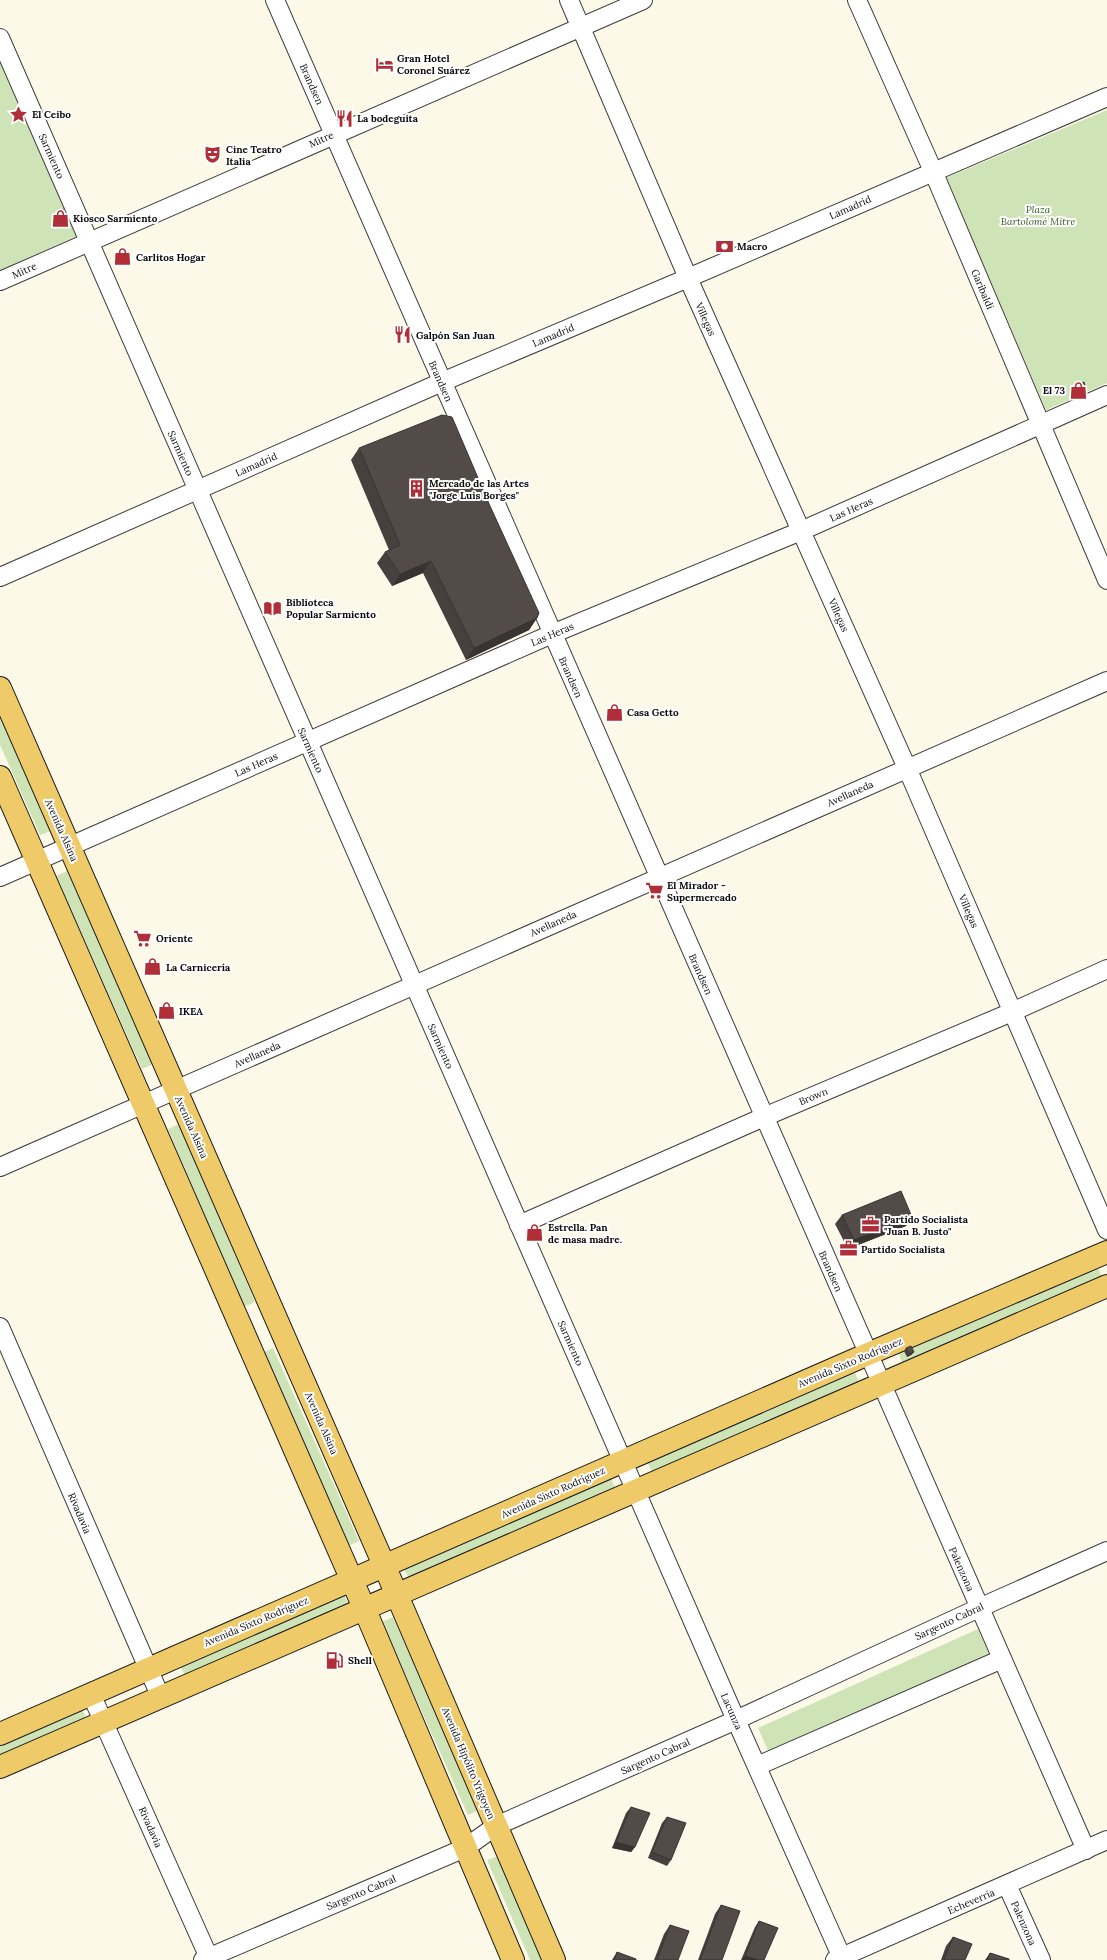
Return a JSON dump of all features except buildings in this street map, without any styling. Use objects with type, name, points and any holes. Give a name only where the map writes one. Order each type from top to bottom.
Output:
[{"type":"main road","name":"Avenida Alsina","points":[[0,688],[384,1565]]},
{"type":"main road","points":[[0,777],[352,1580],[514,1960]]},
{"type":"main road","name":"Avenida Sixto Rodríguez","points":[[0,1734],[868,1354],[1107,1252]]},
{"type":"main road","points":[[0,1767],[365,1610],[881,1383],[1107,1286]]},
{"type":"main road","points":[[244,1332],[276,1318]]},
{"type":"main road","name":"Avenida Hipólito Yrigoyen","points":[[384,1565],[554,1960]]},
{"type":"street","name":"Brandsen","points":[[275,0],[868,1354]]},
{"type":"street","name":"Villegas","points":[[569,0],[688,278],[907,768],[1107,1230]]},
{"type":"street","name":"Mitre","points":[[0,281],[643,0]]},
{"type":"street","name":"Garibaldi","points":[[857,0],[933,171],[1107,580]]},
{"type":"street","name":"Sarmiento","points":[[0,38],[623,1461]]},
{"type":"street","name":"Lamadrid","points":[[0,577],[442,382],[688,278],[1107,97]]},
{"type":"street","name":"Las Heras","points":[[0,878],[552,634],[801,531],[1107,396]]},
{"type":"street","name":"Avellaneda","points":[[0,1167],[1107,681]]},
{"type":"street","name":"Brown","points":[[519,1225],[764,1117],[1107,970]]},
{"type":"street","name":"Rivadavia","points":[[0,1327],[147,1669],[161,1698]]},
{"type":"street","name":"Palenzona","points":[[868,1354],[1086,1850]]},
{"type":"street","name":"Lacunza","points":[[623,1461],[840,1959]]},
{"type":"street","name":"Sargento Cabral","points":[[207,1959],[465,1848],[496,1826],[736,1720],[1107,1551]]},
{"type":"street","points":[[757,1766],[1002,1659]]},
{"type":"street","name":"Rivadavia","points":[[91,1694],[105,1722],[207,1959]]},
{"type":"street","name":"Echeverría","points":[[840,1959],[1107,1840]]},
{"type":"street","name":"Palenzona","points":[[1007,1885],[1041,1960]]},
{"type":"green space","points":[[0,60],[77,236],[0,270]]},
{"type":"green space","name":"Plaza Bartolomé Mitre","points":[[1107,110],[1107,383],[1046,410],[946,178]]},
{"type":"green space","points":[[0,716],[51,831],[40,835],[0,745]]},
{"type":"green space","points":[[67,871],[153,1064],[142,1069],[56,876]]},
{"type":"green space","points":[[179,1124],[255,1302],[244,1307],[168,1129]]},
{"type":"green space","points":[[1095,1261],[1102,1277],[903,1364],[896,1348]]},
{"type":"green space","points":[[273,1348],[359,1541],[348,1546],[262,1353]]},
{"type":"green space","points":[[853,1369],[860,1384],[653,1474],[646,1459]]},
{"type":"green space","points":[[609,1474],[616,1490],[409,1579],[402,1564]]},
{"type":"green space","points":[[343,1592],[350,1608],[186,1678],[179,1663]]},
{"type":"green space","points":[[393,1617],[479,1810],[468,1815],[382,1622]]},
{"type":"green space","points":[[978,1629],[990,1656],[770,1755],[758,1728]]},
{"type":"green space","points":[[80,1705],[87,1720],[0,1757],[0,1739]]},
{"type":"green space","points":[[498,1856],[542,1960],[530,1960],[487,1860]]},
{"type":"place","name":"Gran Hotel Coronel Suárez","points":[[384,64]]},
{"type":"place","name":"El Ceibo","points":[[19,114]]},
{"type":"place","name":"La bodeguita","points":[[344,118]]},
{"type":"place","name":"Cine Teatro Italia","points":[[213,155]]},
{"type":"place","name":"Kiosco Sarmiento","points":[[60,218]]},
{"type":"place","name":"Macro","points":[[724,246]]},
{"type":"place","name":"Carlitos Hogar","points":[[123,257]]},
{"type":"place","name":"Galpón San Juan","points":[[403,335]]},
{"type":"place","name":"El 73","points":[[1078,390]]},
{"type":"place","name":"Mercado de las Artes \"Jorge Luis Borges\"","points":[[416,489]]},
{"type":"place","name":"Biblioteca Popular Sarmiento","points":[[273,608]]},
{"type":"place","name":"Casa Getto","points":[[614,712]]},
{"type":"place","name":"El Mirador - Supermercado","points":[[654,891]]},
{"type":"place","name":"Oriente","points":[[143,938]]},
{"type":"place","name":"La Carnicería","points":[[153,967]]},
{"type":"place","name":"IKEA","points":[[166,1011]]},
{"type":"place","name":"Partido Socialista \"Juan B. Justo\"","points":[[871,1225]]},
{"type":"place","name":"Estrella. Pan de masa madre.","points":[[535,1233]]},
{"type":"place","name":"Partido Socialista","points":[[848,1249]]},
{"type":"place","name":"Shell","points":[[335,1660]]}]
